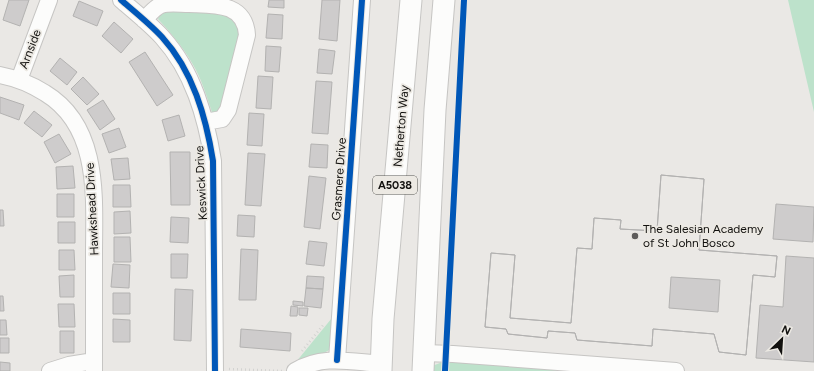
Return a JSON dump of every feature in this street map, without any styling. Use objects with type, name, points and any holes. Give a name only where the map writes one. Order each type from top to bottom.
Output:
[{"type":"main road","name":"Netherton Way","points":[[382,367],[383,319],[411,0]]},
{"type":"main road","name":"A5038","points":[[423,362],[435,110],[444,0]]},
{"type":"street","name":"Arnside","points":[[0,75],[19,80],[49,0]]},
{"type":"street","name":"Keswick Drive","points":[[121,0],[163,38],[180,61],[198,99],[205,122],[213,160],[215,370]]},
{"type":"street","name":"Grasmere Drive","points":[[337,360],[362,0]]},
{"type":"street","points":[[144,20],[160,6],[170,4],[223,6],[238,13],[245,23],[247,35],[228,110],[222,119],[205,122]]},
{"type":"street","name":"Hawkshead Drive","points":[[19,80],[34,86],[61,104],[78,127],[89,155],[92,171],[94,209],[94,366]]},
{"type":"street","points":[[423,362],[460,354],[676,371]]},
{"type":"street","points":[[295,371],[314,362],[337,360],[382,367]]},
{"type":"street","points":[[50,371],[69,365],[94,366]]},
{"type":"path","points":[[301,353],[341,304]]},
{"type":"path","points":[[215,370],[286,371]]},
{"type":"green space","points":[[788,0],[814,0],[814,112]]},
{"type":"green space","points":[[162,11],[219,11],[236,19],[241,35],[225,108],[213,115],[196,69],[172,34],[158,19]]},
{"type":"green space","points":[[336,313],[331,349],[322,354],[309,356],[296,362]]},
{"type":"green space","points":[[448,360],[563,371],[431,371],[432,366]]},
{"type":"building","points":[[9,0],[29,0],[20,26],[3,20]]},
{"type":"building","points":[[269,0],[284,0],[284,8],[268,7]]},
{"type":"building","points":[[322,0],[340,0],[337,41],[319,39]]},
{"type":"building","points":[[79,1],[103,11],[97,26],[73,16]]},
{"type":"building","points":[[268,14],[283,15],[282,39],[266,38]]},
{"type":"building","points":[[114,22],[133,39],[121,53],[102,36]]},
{"type":"building","points":[[266,46],[281,47],[279,72],[265,71]]},
{"type":"building","points":[[319,49],[335,51],[332,74],[317,73]]},
{"type":"building","points":[[145,52],[173,95],[157,106],[129,62]]},
{"type":"building","points":[[60,58],[77,72],[67,85],[50,71]]},
{"type":"building","points":[[258,76],[273,77],[271,109],[256,108]]},
{"type":"building","points":[[83,77],[99,94],[87,105],[71,89]]},
{"type":"building","points":[[316,81],[332,82],[328,134],[312,133]]},
{"type":"building","points":[[0,97],[24,105],[19,120],[0,113]]},
{"type":"building","points":[[103,100],[115,119],[100,130],[87,110]]},
{"type":"building","points":[[34,111],[52,125],[42,137],[24,123]]},
{"type":"building","points":[[249,113],[264,114],[262,146],[247,145]]},
{"type":"building","points":[[179,115],[185,136],[168,141],[162,120]]},
{"type":"building","points":[[119,128],[126,147],[109,153],[102,134]]},
{"type":"building","points":[[59,134],[71,154],[55,163],[44,142]]},
{"type":"building","points":[[311,144],[328,145],[327,168],[309,167]]},
{"type":"building","points":[[170,152],[190,152],[190,205],[171,205]]},
{"type":"building","points":[[248,153],[265,154],[261,206],[245,205]]},
{"type":"building","points":[[128,158],[130,179],[114,180],[111,159]]},
{"type":"building","points":[[73,166],[75,188],[57,189],[56,167]]},
{"type":"building","points":[[661,175],[704,179],[699,250],[777,256],[775,277],[753,275],[746,355],[719,352],[714,334],[653,329],[652,346],[577,340],[575,333],[548,331],[547,338],[508,334],[506,329],[485,327],[491,253],[515,255],[510,318],[571,323],[577,248],[592,249],[594,218],[621,220],[620,229],[657,231]]},
{"type":"building","points":[[661,175],[704,179],[699,250],[777,256],[775,277],[753,275],[746,355],[719,352],[714,334],[653,329],[652,346],[577,340],[575,333],[548,331],[547,338],[508,334],[506,329],[485,327],[491,253],[515,255],[510,318],[571,323],[577,248],[592,249],[594,218],[621,220],[620,229],[657,231]],"holes":[[[671,277],[720,280],[718,312],[669,308]]]},
{"type":"building","points":[[309,176],[326,178],[320,229],[304,227]]},
{"type":"building","points":[[113,185],[130,185],[131,207],[113,207]]},
{"type":"building","points":[[57,194],[74,194],[74,217],[57,217]]},
{"type":"building","points":[[776,204],[814,207],[813,242],[773,239]]},
{"type":"building","points":[[0,210],[3,210],[4,226],[0,226]]},
{"type":"building","points":[[130,211],[131,233],[114,234],[114,212]]},
{"type":"building","points":[[238,215],[255,216],[254,237],[237,236]]},
{"type":"building","points":[[171,217],[189,218],[188,243],[170,242]]},
{"type":"building","points":[[58,222],[75,222],[75,243],[58,243]]},
{"type":"building","points":[[114,237],[130,237],[131,262],[114,262]]},
{"type":"building","points":[[309,241],[327,243],[324,266],[306,264]]},
{"type":"building","points":[[241,249],[258,250],[256,300],[239,300]]},
{"type":"building","points":[[59,250],[74,250],[75,270],[59,270]]},
{"type":"building","points":[[171,254],[188,254],[187,278],[171,278]]},
{"type":"building","points":[[786,256],[814,258],[814,362],[756,358],[760,305],[783,307]]},
{"type":"building","points":[[113,264],[130,265],[129,288],[111,287]]},
{"type":"building","points":[[74,275],[74,297],[60,297],[59,276]]},
{"type":"building","points":[[307,276],[324,277],[323,289],[306,288]]},
{"type":"building","points":[[306,288],[323,289],[321,308],[304,306]]},
{"type":"building","points":[[175,289],[193,290],[191,341],[174,340]]},
{"type":"building","points":[[113,293],[130,293],[130,314],[113,314]]},
{"type":"building","points":[[0,296],[3,296],[4,311],[0,311]]},
{"type":"building","points":[[293,301],[303,302],[303,306],[293,305]]},
{"type":"building","points":[[58,304],[74,304],[75,327],[59,327]]},
{"type":"building","points":[[291,306],[298,307],[297,316],[290,316]]},
{"type":"building","points":[[299,308],[308,308],[307,316],[299,315]]},
{"type":"building","points":[[113,319],[130,320],[130,342],[113,342]]},
{"type":"building","points":[[0,320],[6,320],[7,335],[0,335]]},
{"type":"building","points":[[241,329],[291,333],[290,351],[240,347]]},
{"type":"building","points":[[60,331],[74,331],[74,353],[60,353]]},
{"type":"building","points":[[0,338],[9,338],[9,353],[0,353]]},
{"type":"building","points":[[0,362],[10,363],[10,371],[0,371]]},
{"type":"cycle path","points":[[121,0],[152,27],[173,50],[190,80],[202,111],[213,161],[215,371]]},
{"type":"cycle path","points":[[337,360],[362,0]]},
{"type":"cycle path","points":[[445,371],[464,0]]},
{"type":"place","name":"The Salesian Academy of St John Bosco","points":[[635,236]]}]
